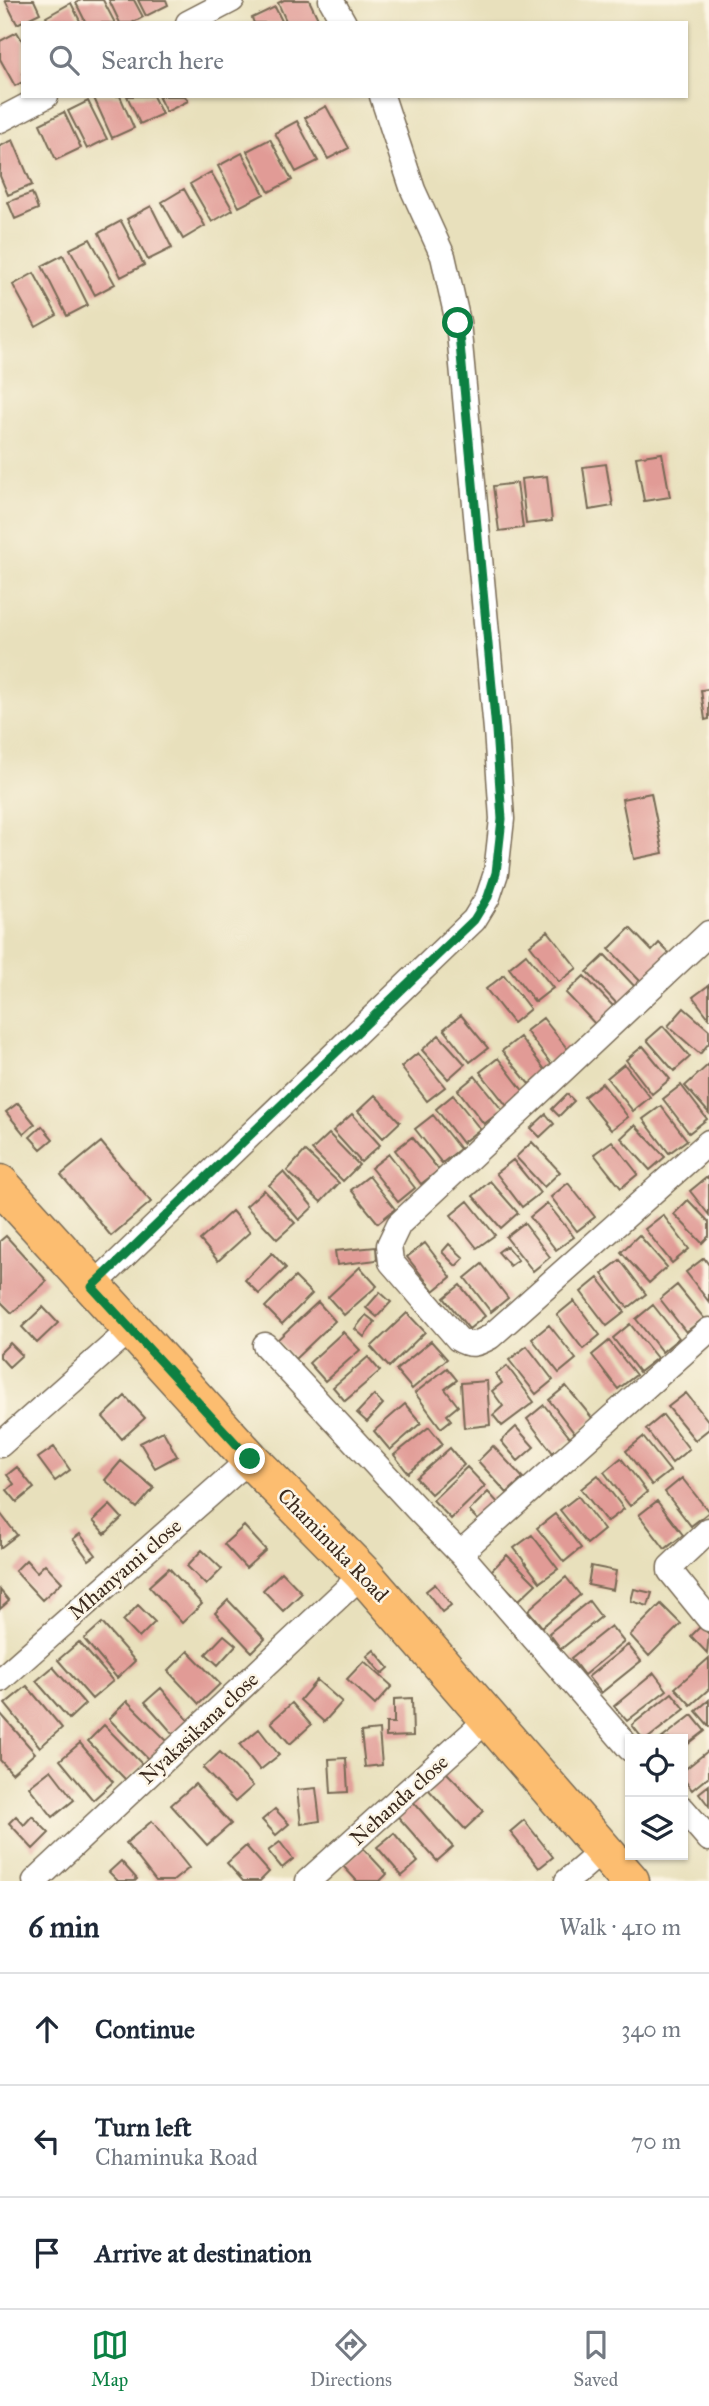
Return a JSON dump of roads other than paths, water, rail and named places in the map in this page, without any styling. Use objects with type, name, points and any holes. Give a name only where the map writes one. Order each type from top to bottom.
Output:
[{"type":"main road","name":"Chaminuka Road","points":[[3,1193],[250,1459],[363,1574],[630,1881]]},
{"type":"street","points":[[192,21],[232,0]]},
{"type":"street","points":[[331,0],[343,21]]},
{"type":"street","points":[[0,120],[42,98]]},
{"type":"street","points":[[92,1287],[474,920],[488,897],[496,873],[502,819],[496,730],[458,323],[443,256],[413,190],[383,98]]},
{"type":"street","points":[[709,933],[399,1224],[388,1245],[391,1262],[458,1339],[467,1344],[477,1344],[490,1338],[709,1142]]},
{"type":"street","points":[[0,1445],[131,1329]]},
{"type":"street","points":[[460,1553],[709,1330]]},
{"type":"street","points":[[265,1345],[460,1553],[625,1743]]},
{"type":"street","name":"Mhanyami close","points":[[0,1680],[250,1459]]},
{"type":"street","points":[[709,1530],[670,1567],[670,1571],[709,1619]]},
{"type":"street","name":"Nyakasikana close","points":[[35,1881],[363,1574]]},
{"type":"street","name":"Nehanda close","points":[[308,1881],[489,1718]]},
{"type":"street","points":[[688,1815],[709,1839]]},
{"type":"street","points":[[567,1881],[602,1851]]}]
